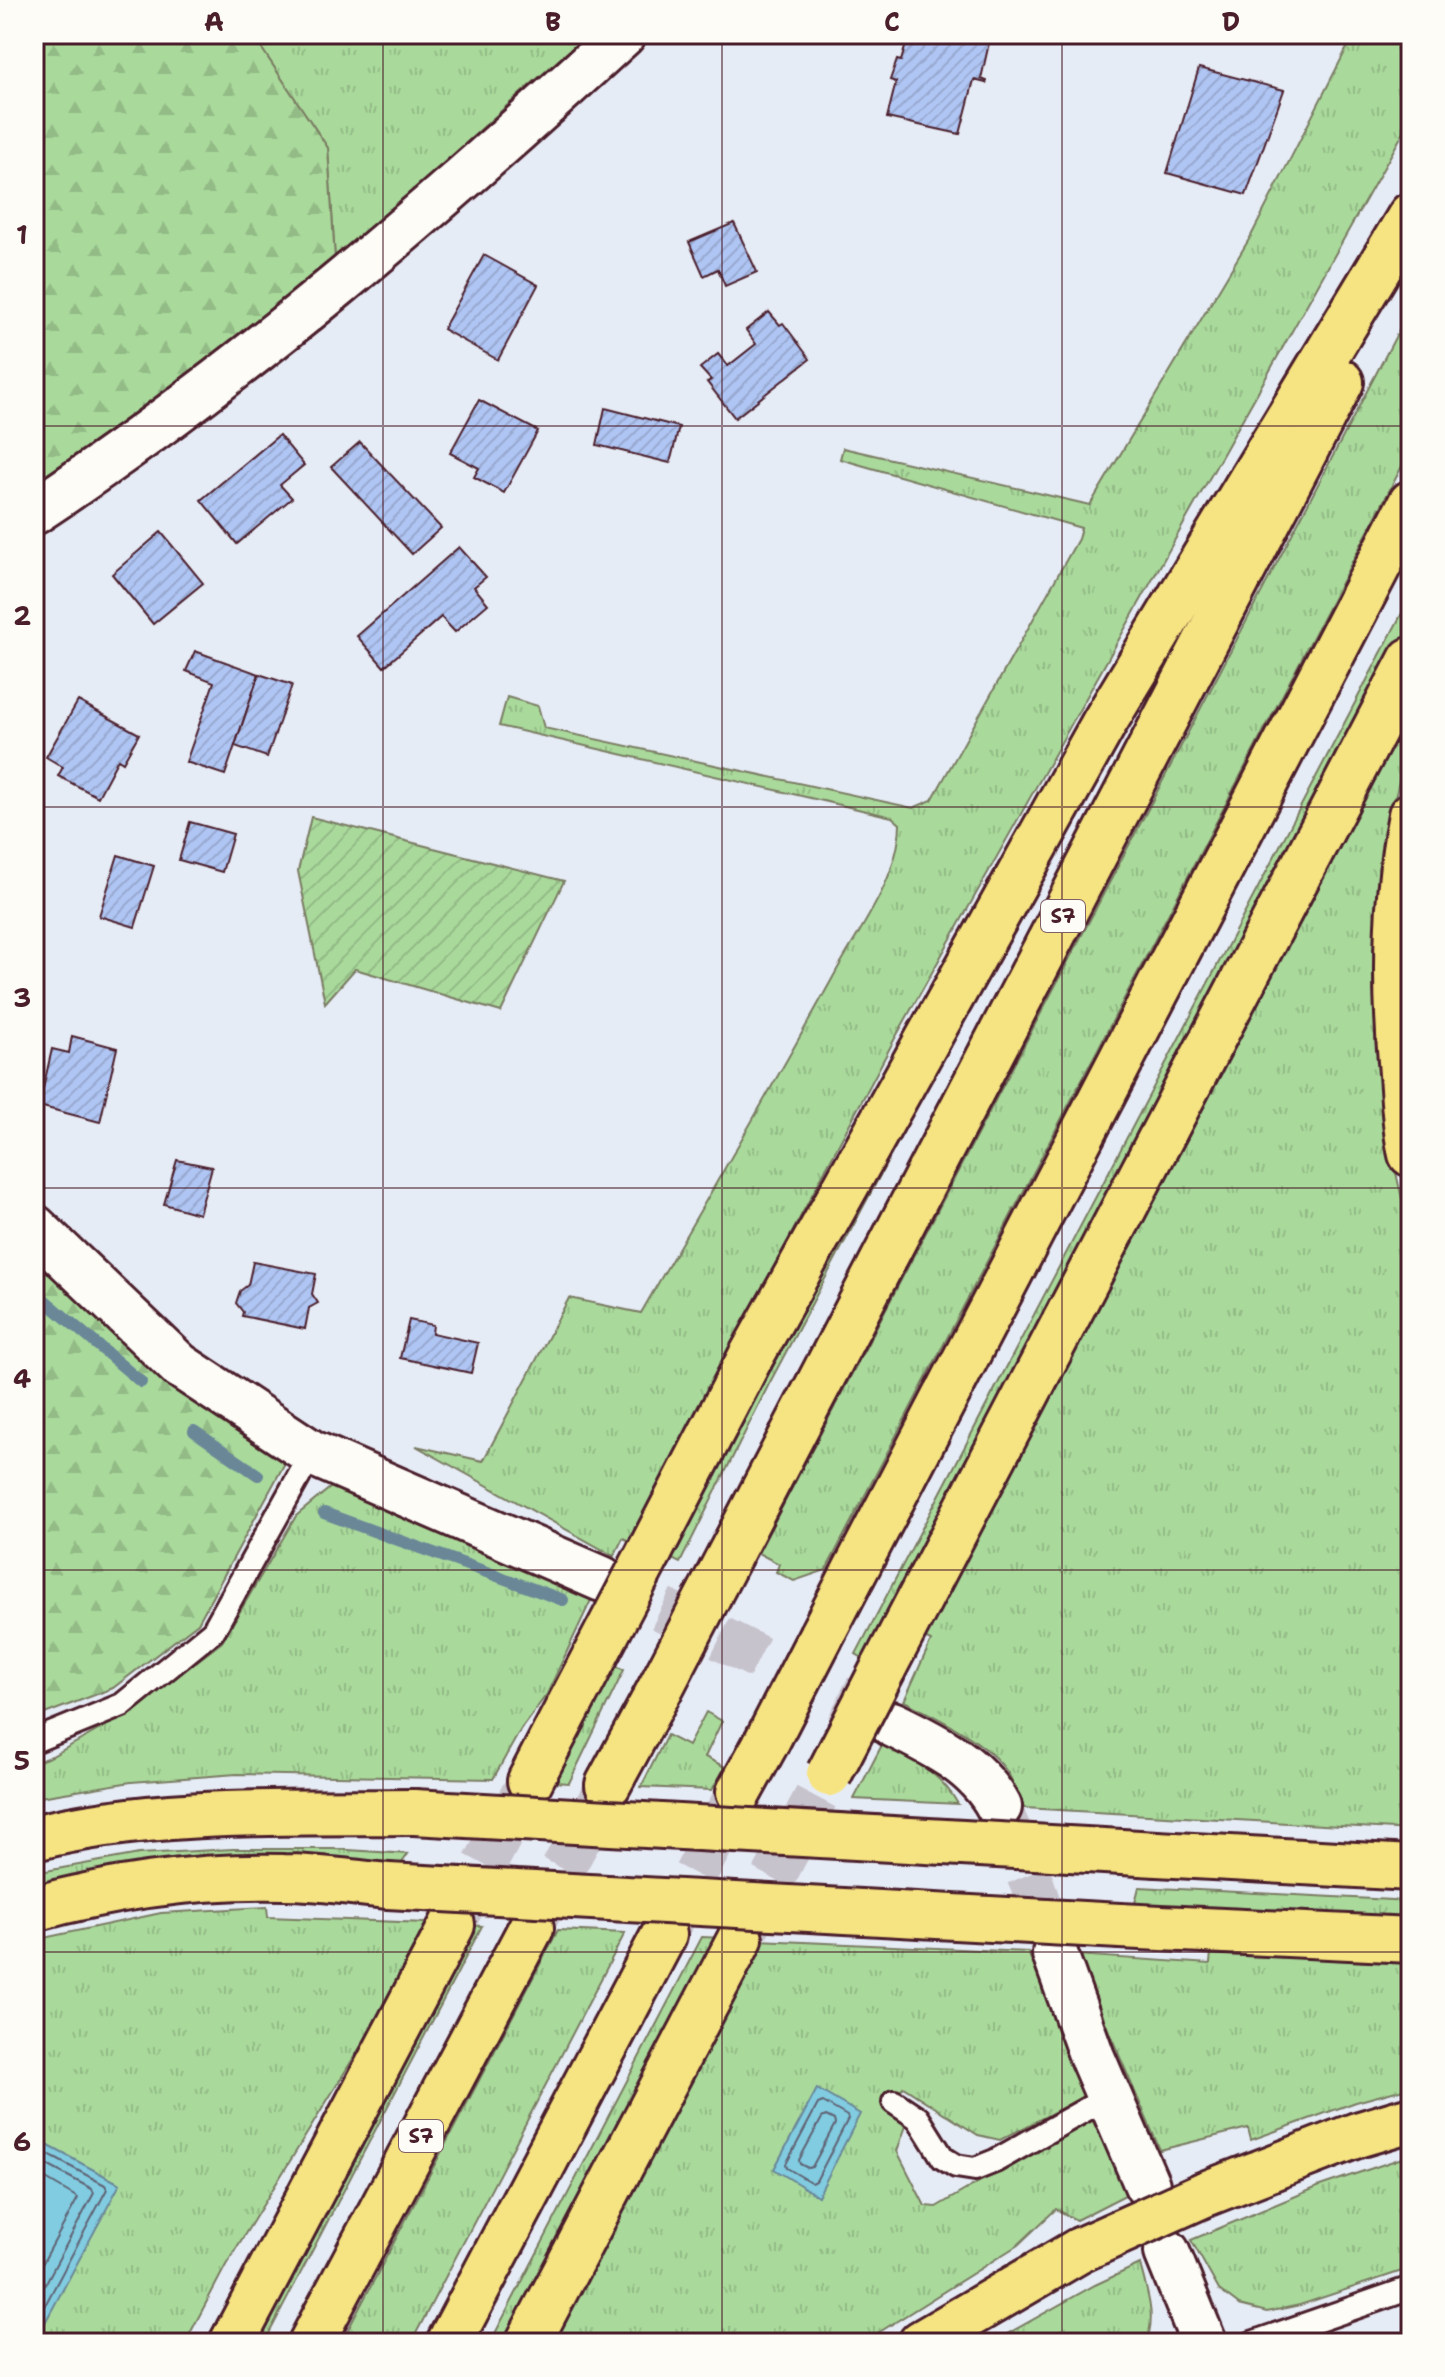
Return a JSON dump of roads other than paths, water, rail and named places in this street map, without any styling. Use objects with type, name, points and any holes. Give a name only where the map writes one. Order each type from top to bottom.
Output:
[{"type":"highway","points":[[530,1781],[757,1346],[1104,723],[1411,215]]},
{"type":"highway","name":"S7","points":[[608,1785],[1411,249]]},
{"type":"highway","points":[[739,1792],[1411,503]]},
{"type":"highway","points":[[822,1786],[1411,660]]},
{"type":"highway","points":[[1411,815],[1404,851],[1396,944],[1397,1013],[1411,1154]]},
{"type":"highway","points":[[34,1838],[64,1831],[163,1819],[283,1813],[414,1812],[1411,1868]]},
{"type":"highway","points":[[34,1909],[87,1894],[185,1879],[285,1877],[388,1886],[1411,1940]]},
{"type":"highway","points":[[232,2343],[452,1925]]},
{"type":"highway","name":"S7","points":[[311,2343],[531,1928]]},
{"type":"highway","points":[[449,2343],[664,1935]]},
{"type":"highway","points":[[528,2343],[740,1939]]},
{"type":"highway","points":[[921,2343],[1080,2250],[1205,2194],[1357,2135],[1411,2119]]},
{"type":"street","points":[[34,512],[139,442],[220,380],[417,218],[623,34]]},
{"type":"street","points":[[34,1227],[179,1365],[312,1453],[602,1579]]},
{"type":"street","points":[[892,1724],[937,1747],[967,1768],[991,1792],[999,1807]]},
{"type":"street","points":[[1055,1954],[1108,2097],[1147,2185]]},
{"type":"street","points":[[1167,2252],[1204,2343]]},
{"type":"lane","points":[[34,1741],[122,1705],[213,1631],[312,1453]]},
{"type":"lane","points":[[894,2102],[918,2118],[943,2158],[956,2166],[975,2169],[995,2161],[1108,2097]]},
{"type":"lane","points":[[1252,2343],[1411,2288]]},
{"type":"water","points":[[817,2089],[860,2114],[818,2196],[774,2169]]},
{"type":"water","points":[[34,2138],[120,2184],[34,2343]]},
{"type":"waterway","points":[[34,1291],[141,1382]]},
{"type":"waterway","points":[[194,1431],[258,1475]]},
{"type":"waterway","points":[[324,1513],[563,1600]]},
{"type":"tunnel","points":[[602,1579],[892,1724]]},
{"type":"tunnel","points":[[453,1923],[527,1786]]},
{"type":"tunnel","points":[[531,1927],[605,1791]]},
{"type":"tunnel","points":[[742,1937],[816,1797]]},
{"type":"tunnel","points":[[665,1933],[735,1798]]},
{"type":"tunnel","points":[[1002,1814],[1034,1889],[1055,1954]]}]
